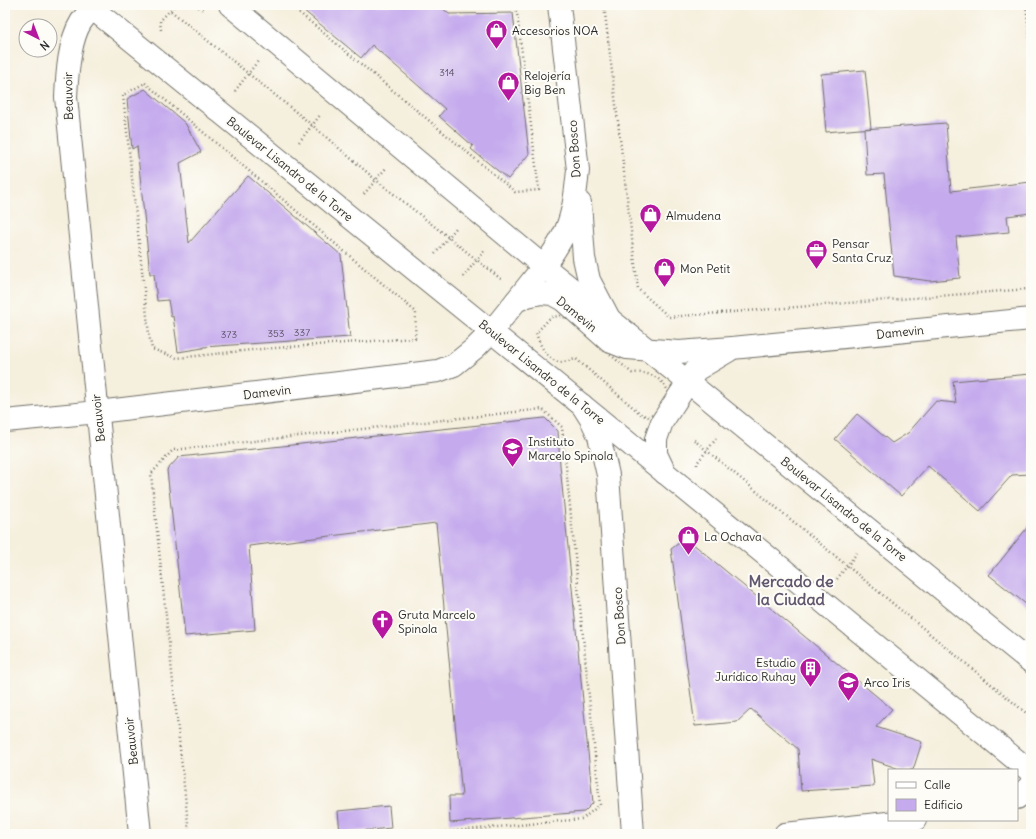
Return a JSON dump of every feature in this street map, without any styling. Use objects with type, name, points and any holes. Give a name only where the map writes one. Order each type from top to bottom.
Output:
[{"type":"street","name":"Boulevar Lisandro de la Torre","points":[[230,5],[543,266],[1031,662]]},
{"type":"street","name":"Don Bosco","points":[[512,306],[543,266],[566,230],[575,195],[578,170],[559,5]]},
{"type":"street","name":"Boulevar Lisandro de la Torre","points":[[91,6],[665,472],[1031,772]]},
{"type":"street","name":"Beauvoir","points":[[91,6],[80,24],[74,39],[68,67],[66,97],[140,834]]},
{"type":"street","points":[[578,170],[584,258],[589,280],[610,320]]},
{"type":"street","name":"Damevin","points":[[5,421],[98,412],[438,371],[454,365],[465,357],[491,332],[512,306],[527,296],[541,293],[552,294],[563,300],[609,341],[627,348],[679,352],[1031,319]]},
{"type":"street","points":[[512,306],[507,319],[509,333],[531,363]]},
{"type":"street","points":[[665,472],[656,454],[656,439],[662,422],[696,370],[732,348]]},
{"type":"street","name":"Don Bosco","points":[[581,404],[592,421],[599,436],[608,475],[633,834]]},
{"type":"street","points":[[1018,797],[1031,785]]},
{"type":"street","points":[[1018,808],[1031,807]]},
{"type":"street","points":[[785,834],[907,821]]},
{"type":"path","points":[[161,33],[160,21],[176,5]]},
{"type":"path","points":[[290,5],[515,192],[539,190],[516,5]]},
{"type":"path","points":[[604,5],[638,288],[669,317],[1028,289],[1031,286]]},
{"type":"path","points":[[1026,5],[1031,48]]},
{"type":"path","points":[[170,11],[312,125],[376,180],[505,282]]},
{"type":"path","points":[[233,93],[258,61]]},
{"type":"path","points":[[145,83],[416,312],[415,338],[261,349],[177,358],[152,349],[149,335],[123,95],[145,83]]},
{"type":"path","points":[[296,145],[323,111]]},
{"type":"path","points":[[361,198],[389,165]]},
{"type":"path","points":[[433,257],[460,223]]},
{"type":"path","points":[[460,280],[487,248]]},
{"type":"path","points":[[190,834],[151,474],[173,450],[542,409],[562,427],[600,805],[582,819],[424,834]]},
{"type":"path","points":[[698,471],[697,463],[706,450],[717,438],[721,436]]},
{"type":"path","points":[[694,440],[1031,717]]},
{"type":"path","points":[[836,581],[858,552]]},
{"type":"building","points":[[297,5],[439,5],[449,14],[513,13],[529,154],[508,179],[471,149],[473,146],[439,116],[445,109],[372,45],[361,58]]},
{"type":"building","points":[[865,70],[871,128],[826,132],[821,74]]},
{"type":"building","points":[[145,89],[185,123],[201,152],[180,163],[189,243],[248,176],[341,255],[350,337],[203,347],[178,352],[173,316],[171,317],[168,300],[157,301],[154,274],[150,274],[137,146],[132,149],[127,99]]},
{"type":"building","points":[[946,123],[951,191],[1031,182],[1031,213],[1007,216],[1009,232],[956,237],[960,278],[930,281],[894,276],[884,174],[867,175],[864,129]]},
{"type":"building","points":[[1031,374],[1031,474],[1012,475],[980,511],[928,466],[901,496],[835,439],[857,414],[892,443],[908,433],[936,401],[956,403],[953,381]]},
{"type":"building","points":[[545,418],[558,431],[593,803],[584,812],[450,823],[449,796],[462,796],[436,523],[249,546],[255,630],[185,636],[167,470],[179,457]]},
{"type":"building","points":[[1031,523],[1031,608],[989,575]]},
{"type":"building","points":[[686,538],[892,709],[876,727],[922,742],[913,769],[899,769],[871,759],[874,786],[801,791],[798,749],[751,709],[737,722],[695,726],[671,549]]},
{"type":"building","points":[[389,806],[391,828],[340,833],[338,811]]},
{"type":"place","name":"Accesorios NOA","points":[[496,50]]},
{"type":"place","name":"Relojería Big Ben","points":[[508,102]]},
{"type":"place","name":"Almudena","points":[[651,234]]},
{"type":"place","name":"Pensar Santa Cruz","points":[[816,270]]},
{"type":"place","name":"Mon Petit","points":[[664,288]]},
{"type":"place","name":"Instituto Marcelo Spinola","points":[[513,468]]},
{"type":"place","name":"La Ochava","points":[[689,556]]},
{"type":"place","name":"Gruta Marcelo Spinola","points":[[382,640]]},
{"type":"place","name":"Estudio Jurídico Ruhay","points":[[811,688]]},
{"type":"place","name":"Arco Iris","points":[[848,702]]},
{"type":"district","name":"Mercado de la Ciudad","points":[[791,590]]}]
